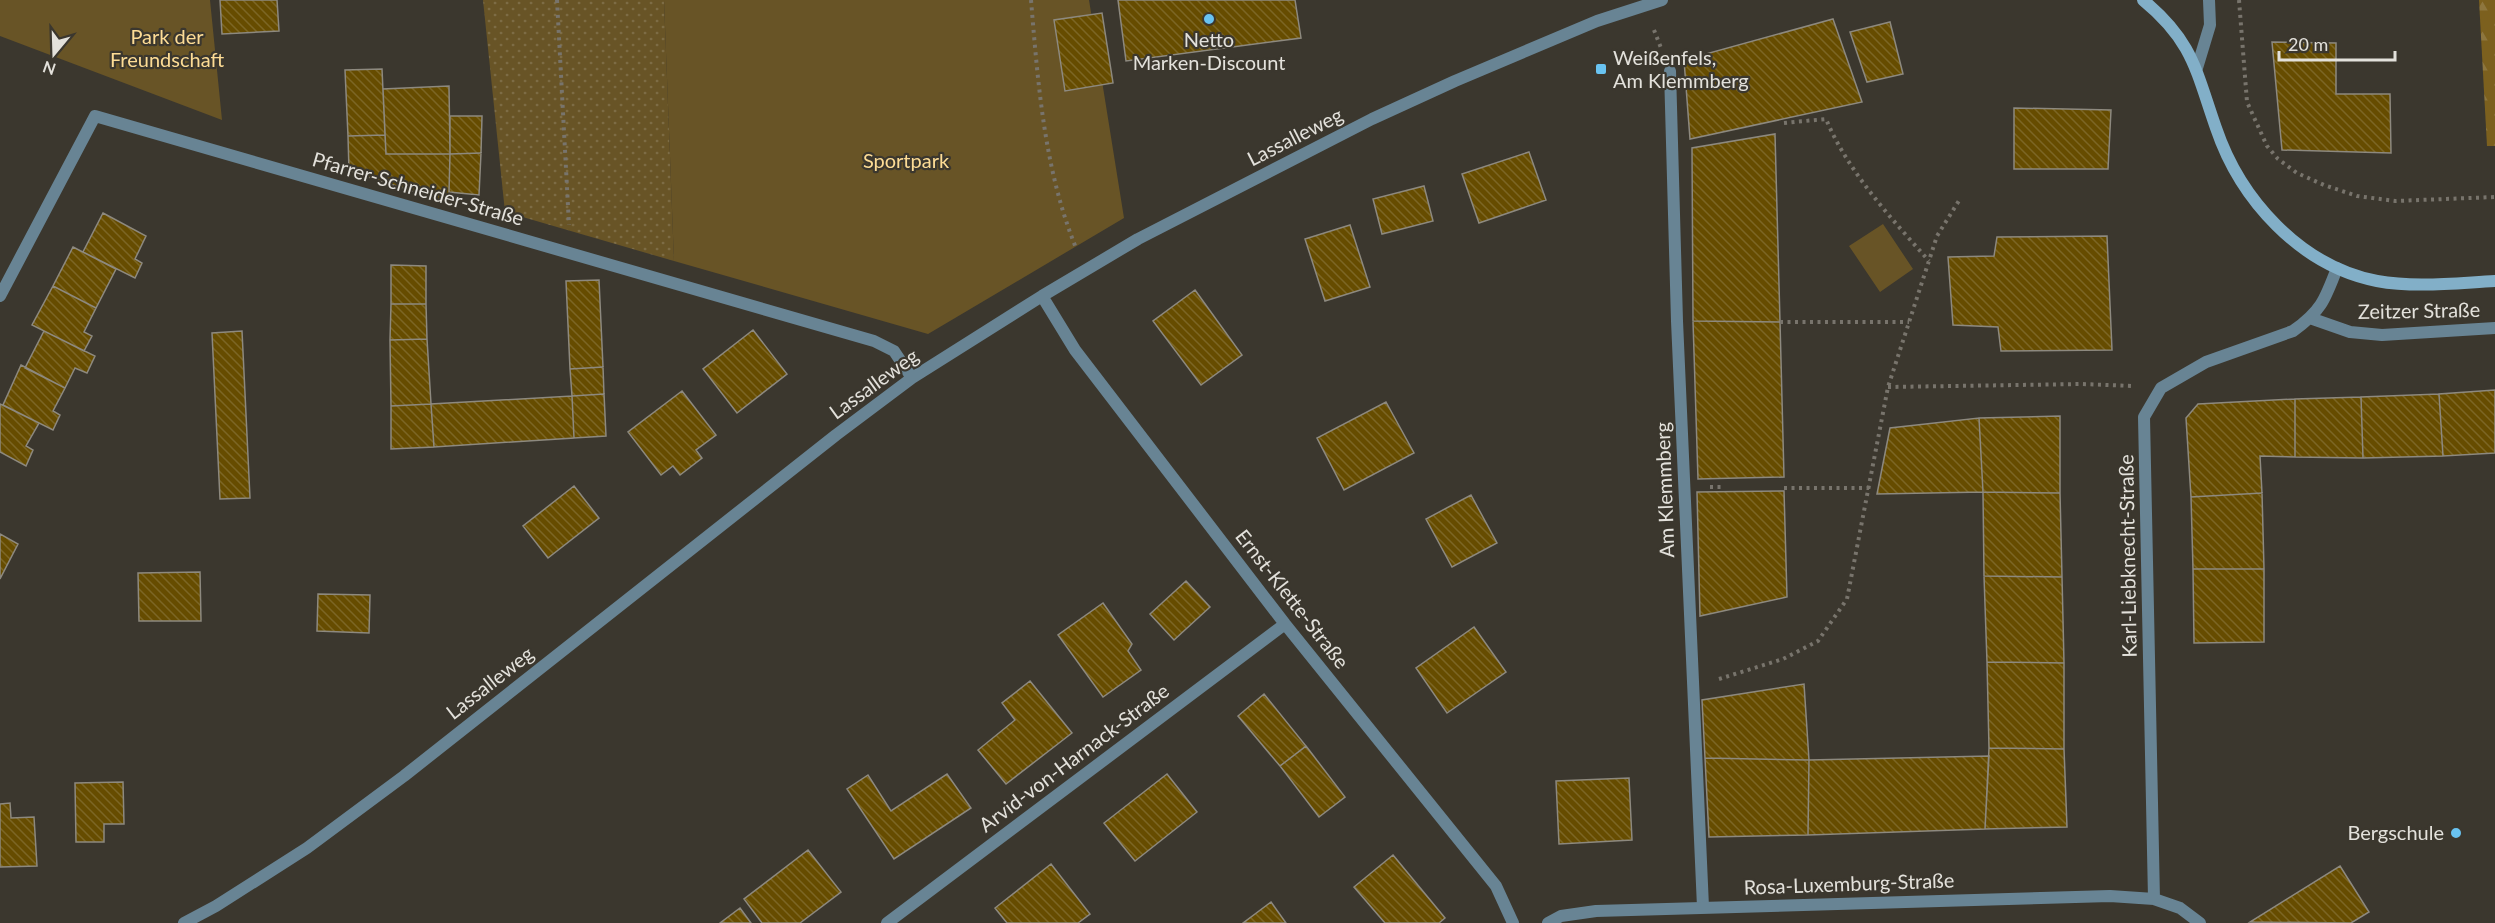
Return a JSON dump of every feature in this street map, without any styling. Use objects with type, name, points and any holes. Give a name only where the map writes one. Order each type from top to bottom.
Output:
[{"type":"main road","name":"Zeitzer Straße","points":[[2144,0],[2165,18],[2183,42],[2197,68],[2217,130],[2232,165],[2251,195],[2271,220],[2292,240],[2317,258],[2337,268],[2376,281],[2399,284],[2495,280]]},
{"type":"street","name":"Lassalleweg","points":[[184,923],[216,906],[307,848],[369,802],[790,470],[912,378],[1042,296],[1138,239],[1372,119],[1597,21],[1662,0]]},
{"type":"street","points":[[2197,68],[2210,25],[2209,0]]},
{"type":"street","name":"Am Klemmberg","points":[[1670,71],[1677,321],[1703,907]]},
{"type":"street","name":"Pfarrer-Schneider-Straße","points":[[0,296],[95,116],[874,341],[894,351],[912,378]]},
{"type":"street","name":"Karl-Liebknecht-Straße","points":[[2154,899],[2144,417],[2161,388],[2206,362],[2293,331],[2310,318],[2319,309],[2337,268]]},
{"type":"street","name":"Ernst-Klette-Straße","points":[[1042,296],[1075,350],[1285,624],[1496,886],[1514,923]]},
{"type":"street","name":"Zeitzer Straße","points":[[2310,318],[2350,332],[2382,335],[2495,328]]},
{"type":"street","name":"Arvid-von-Harnack-Straße","points":[[888,923],[1285,624]]},
{"type":"street","name":"Rosa-Luxemburg-Straße","points":[[1548,923],[1562,916],[1596,911],[2110,896],[2154,899]]},
{"type":"street","points":[[2154,899],[2180,909],[2200,923]]},
{"type":"path","points":[[556,0],[570,253]]},
{"type":"path","points":[[1031,0],[1042,117],[1066,224],[1085,271]]},
{"type":"path","points":[[2239,0],[2247,102],[2267,146],[2278,159],[2297,173],[2357,196],[2395,201],[2495,197]]},
{"type":"path","points":[[1647,3],[1655,34],[1670,71]]},
{"type":"path","points":[[1784,123],[1826,118],[1835,140],[1890,218],[1930,261]]},
{"type":"path","points":[[1692,687],[1783,659],[1818,642],[1847,599],[1888,387],[1937,236],[1960,199]]},
{"type":"path","points":[[1780,322],[1909,322]]},
{"type":"path","points":[[1888,387],[2108,384]]},
{"type":"path","points":[[1784,488],[1869,488]]},
{"type":"green space","name":"Park der Freundschaft","points":[[0,0],[210,0],[222,120],[0,36]]},
{"type":"green space","points":[[483,0],[664,0],[674,261],[505,212]]},
{"type":"green space","name":"Sportpark","points":[[664,0],[1089,0],[1124,218],[928,334],[674,261]]},
{"type":"green space","points":[[2479,0],[2495,0],[2495,146],[2487,146]]},
{"type":"green space","points":[[1883,224],[1913,269],[1880,292],[1849,246]]},
{"type":"building","points":[[220,0],[277,0],[279,31],[222,34]]},
{"type":"building","name":"Netto Marken-Discount","points":[[1118,0],[1295,0],[1301,38],[1126,61]]},
{"type":"building","points":[[1102,13],[1113,83],[1065,91],[1054,20]]},
{"type":"building","points":[[1833,19],[1862,102],[1690,139],[1684,60]]},
{"type":"building","points":[[1890,22],[1903,74],[1867,82],[1850,32]]},
{"type":"building","points":[[2272,42],[2336,43],[2336,94],[2390,94],[2391,153],[2282,150]]},
{"type":"building","points":[[382,69],[385,135],[348,136],[345,70]]},
{"type":"building","points":[[449,86],[450,154],[386,154],[383,89]]},
{"type":"building","points":[[2014,108],[2111,110],[2108,169],[2014,169]]},
{"type":"building","points":[[450,116],[482,116],[481,153],[450,154]]},
{"type":"building","points":[[1775,134],[1780,322],[1693,321],[1692,148]]},
{"type":"building","points":[[385,135],[386,154],[450,154],[450,203],[349,171],[348,136]]},
{"type":"building","points":[[1529,152],[1546,200],[1479,223],[1462,174]]},
{"type":"building","points":[[481,153],[479,195],[449,192],[450,154]]},
{"type":"building","points":[[1424,186],[1433,221],[1382,234],[1373,199]]},
{"type":"building","points":[[103,213],[146,236],[135,259],[142,263],[135,278],[83,252]]},
{"type":"building","points":[[1350,225],[1370,287],[1325,301],[1305,239]]},
{"type":"building","points":[[2107,236],[2112,350],[2001,351],[1998,327],[1953,325],[1948,257],[1994,256],[1997,237]]},
{"type":"building","points":[[73,247],[116,269],[96,308],[53,286]]},
{"type":"building","points":[[391,265],[426,266],[426,304],[391,304]]},
{"type":"building","points":[[599,280],[603,367],[570,369],[566,281]]},
{"type":"building","points":[[53,286],[96,308],[84,332],[92,336],[84,351],[32,325]]},
{"type":"building","points":[[1195,290],[1242,355],[1201,385],[1153,321]]},
{"type":"building","points":[[391,304],[426,304],[427,339],[390,340]]},
{"type":"building","points":[[1693,321],[1780,322],[1784,477],[1698,479]]},
{"type":"building","points":[[753,330],[787,374],[737,413],[703,369]]},
{"type":"building","points":[[44,331],[95,356],[87,373],[75,368],[65,388],[25,368]]},
{"type":"building","points":[[242,331],[250,498],[220,499],[212,333]]},
{"type":"building","points":[[427,339],[431,404],[391,406],[390,340]]},
{"type":"building","points":[[21,365],[65,388],[53,411],[60,415],[53,430],[3,405]]},
{"type":"building","points":[[603,367],[604,394],[572,396],[570,369]]},
{"type":"building","points":[[2495,390],[2495,453],[2443,456],[2439,394]]},
{"type":"building","points":[[682,391],[716,435],[696,450],[702,458],[680,475],[673,466],[661,475],[628,432]]},
{"type":"building","points":[[604,394],[606,436],[574,438],[572,396]]},
{"type":"building","points":[[2439,394],[2443,456],[2363,458],[2361,397]]},
{"type":"building","points":[[572,396],[574,438],[434,447],[431,404]]},
{"type":"building","points":[[2361,397],[2363,458],[2295,457],[2295,399]]},
{"type":"building","points":[[2295,399],[2295,457],[2260,456],[2262,493],[2191,497],[2186,418],[2198,404]]},
{"type":"building","points":[[1386,402],[1414,453],[1344,490],[1317,438]]},
{"type":"building","points":[[0,404],[39,423],[26,446],[33,450],[26,466],[0,452]]},
{"type":"building","points":[[431,404],[434,447],[391,449],[391,406]]},
{"type":"building","points":[[2060,416],[2060,493],[1983,492],[1979,418]]},
{"type":"building","points":[[1979,418],[1983,492],[1877,494],[1890,428]]},
{"type":"building","points":[[574,486],[599,518],[548,558],[523,526]]},
{"type":"building","points":[[1784,491],[1787,597],[1700,616],[1697,492]]},
{"type":"building","points":[[1983,492],[2060,493],[2062,577],[1984,576]]},
{"type":"building","points":[[2262,493],[2264,569],[2193,569],[2191,497]]},
{"type":"building","points":[[1471,495],[1497,543],[1452,567],[1426,519]]},
{"type":"building","points":[[0,534],[18,544],[0,579]]},
{"type":"building","points":[[2193,569],[2264,569],[2264,642],[2194,643]]},
{"type":"building","points":[[200,572],[201,621],[139,621],[138,573]]},
{"type":"building","points":[[1984,576],[2062,577],[2064,663],[1987,662]]},
{"type":"building","points":[[1186,581],[1210,607],[1174,640],[1150,614]]},
{"type":"building","points":[[318,594],[370,595],[369,633],[317,631]]},
{"type":"building","points":[[1103,603],[1132,644],[1128,651],[1141,670],[1103,697],[1058,635]]},
{"type":"building","points":[[1474,627],[1506,672],[1447,713],[1416,668]]},
{"type":"building","points":[[1987,662],[2064,663],[2064,749],[1989,748]]},
{"type":"building","points":[[1030,681],[1072,733],[1006,784],[978,750],[1015,720],[1002,703]]},
{"type":"building","points":[[1804,684],[1809,760],[1705,758],[1702,700]]},
{"type":"building","points":[[1264,694],[1306,746],[1280,766],[1238,716]]},
{"type":"building","points":[[1306,746],[1345,797],[1319,817],[1280,766]]},
{"type":"building","points":[[1989,748],[2064,749],[2067,827],[1985,829]]},
{"type":"building","points":[[1989,756],[1985,829],[1808,835],[1809,760]]},
{"type":"building","points":[[1705,758],[1809,760],[1808,835],[1709,837]]},
{"type":"building","points":[[947,774],[971,808],[894,859],[847,789],[868,775],[891,811]]},
{"type":"building","points":[[1167,774],[1197,812],[1135,861],[1104,823]]},
{"type":"building","points":[[1629,778],[1632,840],[1559,844],[1556,781]]},
{"type":"building","points":[[123,782],[124,824],[104,824],[104,842],[76,842],[75,783]]},
{"type":"building","points":[[10,803],[11,818],[34,817],[37,866],[0,867],[0,804]]},
{"type":"building","points":[[808,850],[841,892],[800,923],[762,923],[744,899]]},
{"type":"building","points":[[1393,855],[1445,918],[1439,923],[1385,923],[1354,887]]},
{"type":"building","points":[[1051,864],[1090,914],[1078,923],[1007,923],[995,908]]},
{"type":"building","name":"Bergschule","points":[[2340,866],[2369,912],[2351,923],[2250,922]]},
{"type":"building","points":[[1271,902],[1286,923],[1243,923]]},
{"type":"building","points":[[740,908],[751,923],[720,923]]},
{"type":"place","name":"Netto Marken-Discount","points":[[1209,19]]},
{"type":"place","name":"Weißenfels, Am Klemmberg","points":[[1601,69]]},
{"type":"place","name":"Bergschule","points":[[2456,833]]}]
